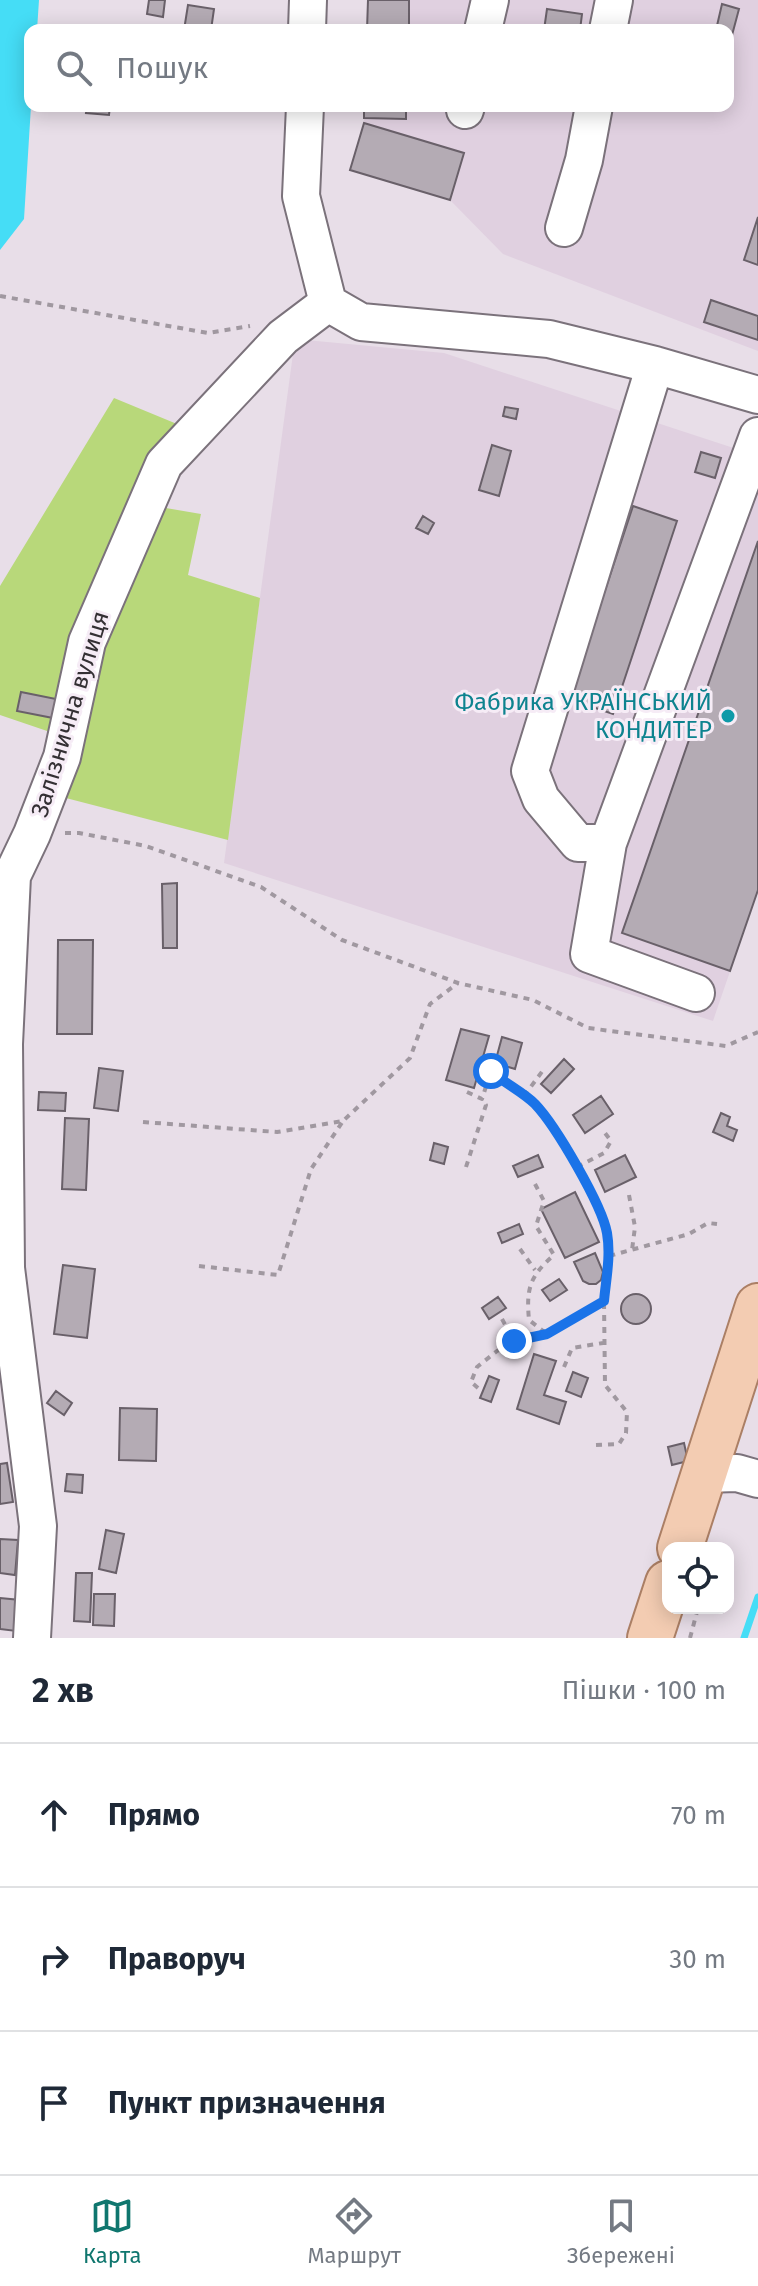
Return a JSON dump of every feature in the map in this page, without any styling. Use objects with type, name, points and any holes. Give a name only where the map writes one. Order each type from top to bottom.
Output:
[{"type":"main road","points":[[682,1542],[758,1306]]},
{"type":"main road","points":[[650,1638],[662,1601]]},
{"type":"street","points":[[307,24],[308,0]]},
{"type":"street","points":[[484,24],[490,0]]},
{"type":"street","points":[[609,24],[614,0]]},
{"type":"street","points":[[305,112],[301,196],[328,303],[361,322],[549,339],[758,395]]},
{"type":"street","points":[[564,228],[584,160],[593,112]]},
{"type":"street","name":"Залізнична вулиця","points":[[32,1638],[38,1526],[6,1268],[4,1059],[12,876],[62,757],[87,642],[164,464],[283,337],[328,303]]},
{"type":"street","points":[[608,843],[578,843],[541,799],[530,771],[655,365]]},
{"type":"street","points":[[696,993],[589,954],[608,843],[758,436]]},
{"type":"street","points":[[704,1474],[737,1473],[758,1479]]},
{"type":"path","points":[[0,296],[208,333],[261,324]]},
{"type":"path","points":[[32,834],[79,833],[146,846],[261,887],[342,940],[458,983],[533,1000],[588,1028],[726,1046],[758,1032]]},
{"type":"path","points":[[199,1266],[278,1275],[311,1169],[343,1121],[410,1058],[430,1004],[458,983]]},
{"type":"path","points":[[524,1096],[544,1069]]},
{"type":"path","points":[[482,1099],[491,1071],[535,1103],[577,1167],[606,1231],[609,1256],[604,1301],[605,1385],[627,1412],[626,1433],[619,1444],[596,1445]]},
{"type":"path","points":[[466,1167],[486,1105],[482,1099],[467,1092]]},
{"type":"path","points":[[143,1122],[277,1132],[343,1121]]},
{"type":"path","points":[[577,1167],[604,1153],[611,1141],[605,1133]]},
{"type":"path","points":[[535,1184],[544,1201],[536,1226],[554,1255],[536,1271],[527,1297],[529,1320],[547,1334]]},
{"type":"path","points":[[629,1195],[635,1227],[632,1250]]},
{"type":"path","points":[[609,1256],[689,1234],[708,1223],[717,1224]]},
{"type":"path","points":[[520,1249],[536,1271]]},
{"type":"path","points":[[478,1388],[471,1382],[477,1367],[497,1351],[514,1341],[547,1334],[604,1301]]},
{"type":"path","points":[[502,1319],[514,1341]]},
{"type":"path","points":[[564,1367],[572,1348],[603,1343]]},
{"type":"path","points":[[690,1638],[696,1614]]},
{"type":"shaded area","points":[[368,0],[758,0],[758,351],[503,254],[450,200],[364,123],[365,112],[734,112],[734,24],[367,24]]},
{"type":"shaded area","points":[[295,339],[444,353],[758,456],[758,890],[713,1021],[224,863]]},
{"type":"green space","points":[[114,398],[177,424],[150,461],[53,733],[0,715],[0,586]]},
{"type":"green space","points":[[160,507],[201,514],[188,575],[260,598],[228,840],[62,797],[104,648]]},
{"type":"water","points":[[0,0],[39,0],[37,24],[24,24],[24,112],[31,112],[24,219],[0,250]]},
{"type":"building","points":[[149,0],[165,0],[163,17],[147,14]]},
{"type":"building","points":[[368,0],[409,0],[409,24],[367,24]]},
{"type":"building","points":[[722,4],[739,9],[734,28],[734,24],[717,24]]},
{"type":"building","points":[[188,5],[214,9],[212,24],[185,24]]},
{"type":"building","points":[[547,9],[582,14],[581,24],[545,24]]},
{"type":"building","points":[[86,112],[109,112],[109,115]]},
{"type":"building","points":[[364,112],[406,112],[406,119],[364,118]]},
{"type":"building","points":[[364,123],[464,153],[450,200],[350,170]]},
{"type":"building","points":[[758,217],[758,265],[744,260]]},
{"type":"building","points":[[711,300],[758,316],[758,340],[704,322]]},
{"type":"building","points":[[505,407],[518,409],[516,419],[503,416]]},
{"type":"building","points":[[492,445],[511,451],[499,496],[479,490]]},
{"type":"building","points":[[701,452],[721,458],[715,478],[695,472]]},
{"type":"building","points":[[633,506],[677,521],[613,714],[569,699]]},
{"type":"building","points":[[423,516],[434,523],[428,534],[416,528]]},
{"type":"building","name":"Фабрика УКРАЇНСЬКИЙ КОНДИТЕР","points":[[758,541],[758,890],[730,971],[622,933]]},
{"type":"building","points":[[21,692],[56,699],[53,718],[17,711]]},
{"type":"building","points":[[177,883],[177,948],[163,948],[162,884]]},
{"type":"building","points":[[58,940],[93,940],[92,1034],[57,1034]]},
{"type":"building","points":[[461,1029],[489,1036],[474,1088],[446,1080]]},
{"type":"building","points":[[502,1037],[522,1043],[515,1069],[495,1063]]},
{"type":"building","points":[[564,1059],[574,1069],[551,1093],[541,1084]]},
{"type":"building","points":[[99,1068],[123,1071],[118,1111],[94,1108]]},
{"type":"building","points":[[39,1092],[66,1093],[65,1111],[38,1110]]},
{"type":"building","points":[[601,1096],[613,1114],[585,1133],[573,1115]]},
{"type":"building","points":[[721,1113],[730,1117],[727,1126],[737,1130],[733,1141],[713,1132]]},
{"type":"building","points":[[65,1118],[89,1119],[86,1190],[62,1189]]},
{"type":"building","points":[[434,1143],[448,1147],[444,1164],[430,1160]]},
{"type":"building","points":[[538,1155],[543,1167],[518,1177],[513,1166]]},
{"type":"building","points":[[625,1155],[636,1177],[605,1192],[595,1170]]},
{"type":"building","points":[[575,1192],[599,1242],[565,1258],[541,1209]]},
{"type":"building","points":[[519,1224],[523,1234],[502,1243],[498,1233]]},
{"type":"building","points":[[595,1253],[603,1272],[601,1280],[589,1284],[583,1281],[574,1262]]},
{"type":"building","points":[[63,1265],[95,1269],[87,1338],[54,1334]]},
{"type":"building","points":[[559,1279],[567,1290],[550,1301],[542,1290]]},
{"type":"building","points":[[636,1294],[647,1298],[651,1309],[647,1320],[636,1324],[625,1320],[621,1309],[625,1298]]},
{"type":"building","points":[[498,1297],[506,1308],[489,1319],[482,1308]]},
{"type":"building","points":[[534,1354],[556,1361],[544,1395],[566,1402],[559,1424],[517,1409]]},
{"type":"building","points":[[573,1372],[588,1378],[581,1397],[566,1391]]},
{"type":"building","points":[[489,1376],[499,1380],[491,1402],[480,1398]]},
{"type":"building","points":[[56,1391],[72,1403],[64,1415],[47,1403]]},
{"type":"building","points":[[120,1408],[157,1409],[156,1461],[119,1460]]},
{"type":"building","points":[[684,1443],[688,1461],[672,1465],[668,1447]]},
{"type":"building","points":[[7,1463],[13,1502],[0,1504],[0,1464]]},
{"type":"building","points":[[67,1474],[83,1475],[82,1493],[65,1491]]},
{"type":"building","points":[[106,1530],[124,1534],[116,1573],[99,1569]]},
{"type":"building","points":[[0,1539],[18,1540],[15,1575],[0,1573]]},
{"type":"building","points":[[76,1573],[92,1573],[90,1622],[74,1621]]},
{"type":"building","points":[[94,1594],[115,1594],[114,1626],[93,1625]]},
{"type":"building","points":[[0,1598],[20,1600],[16,1631],[0,1629]]},
{"type":"waterway","points":[[744,1638],[758,1597]]},
{"type":"place","name":"Фабрика УКРАЇНСЬКИЙ КОНДИТЕР","points":[[728,716]]},
{"type":"route","points":[[491,1071],[535,1103],[555,1133],[584,1179],[606,1231],[609,1256],[604,1301],[547,1334],[514,1341]]}]
